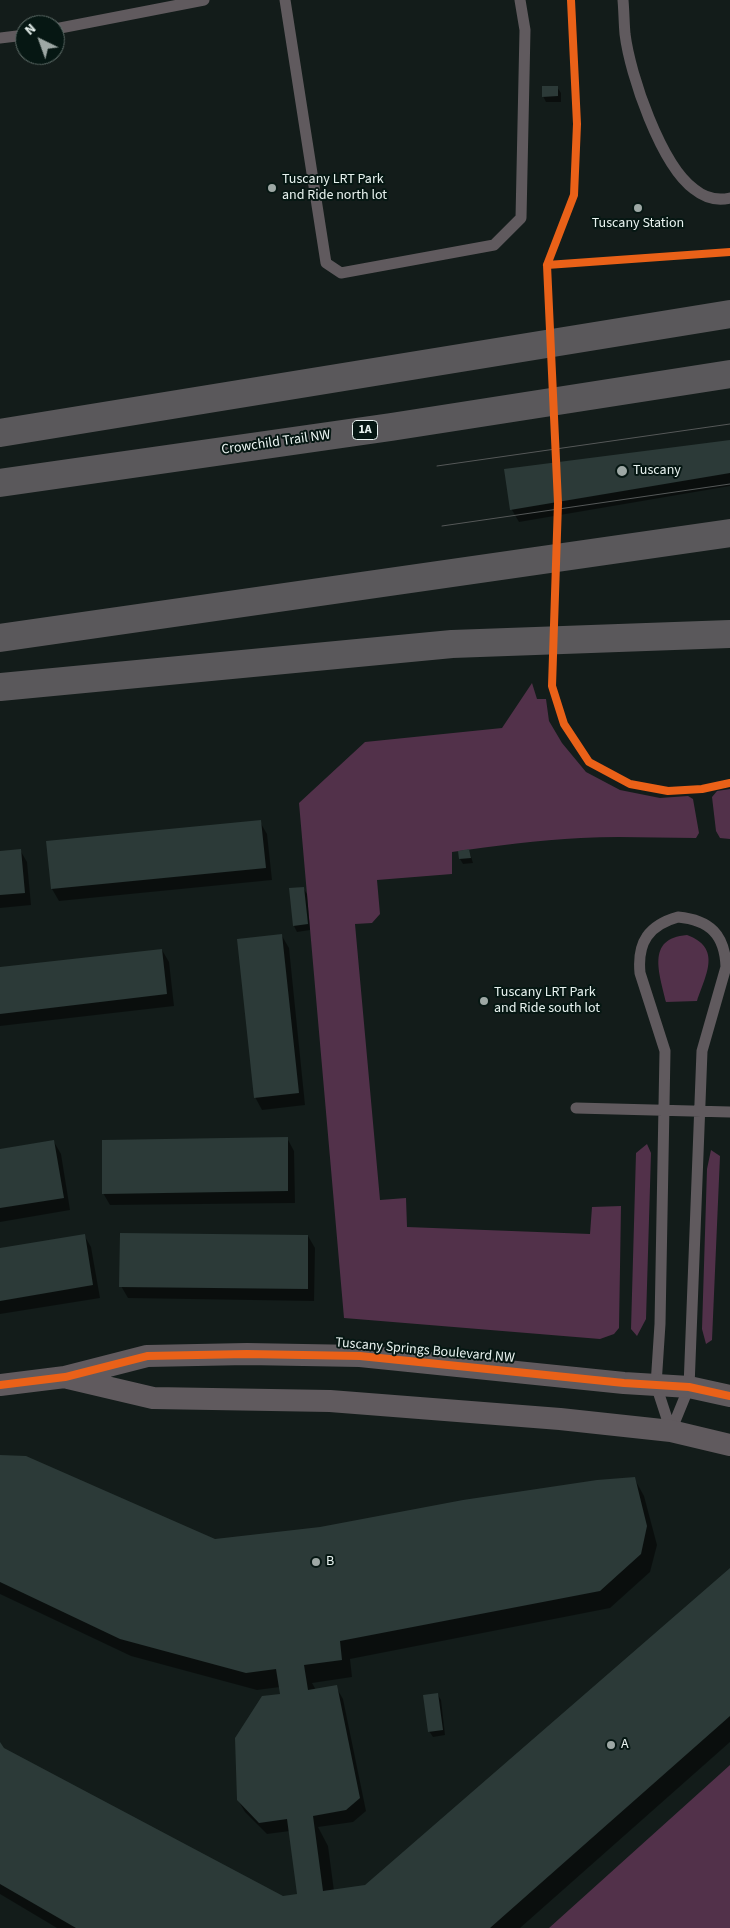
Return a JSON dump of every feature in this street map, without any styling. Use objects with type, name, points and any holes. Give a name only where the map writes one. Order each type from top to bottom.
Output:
[{"type":"highway","points":[[0,432],[730,314]]},
{"type":"highway","name":"Crowchild Trail NW","points":[[0,482],[391,427],[730,374]]},
{"type":"highway","points":[[0,638],[730,532]]},
{"type":"highway","points":[[0,687],[452,644],[730,634]]},
{"type":"street","name":"Tuscany Springs Boulevard NW","points":[[0,1385],[65,1377],[147,1356],[248,1354],[360,1356],[688,1387],[730,1396]]},
{"type":"street","name":"Tuscany Springs Boulevard NW","points":[[65,1377],[154,1398],[330,1402],[560,1419],[671,1431],[730,1445]]},
{"type":"lane","points":[[65,27],[204,0]]},
{"type":"lane","points":[[285,0],[326,263],[341,273],[494,245],[521,218],[525,30],[520,0]]},
{"type":"lane","points":[[623,0],[625,36],[634,73],[655,132],[673,165],[694,189],[713,199],[730,198]]},
{"type":"lane","points":[[0,38],[15,37]]},
{"type":"lane","points":[[678,918],[691,918],[704,923],[722,941],[726,954],[726,967],[702,1051],[688,1387],[671,1431],[656,1385],[660,1324],[666,1110],[665,1051],[640,973],[638,960],[641,948],[651,932],[666,921],[678,918]]},
{"type":"lane","points":[[576,1108],[730,1112]]},
{"type":"shaded area","points":[[532,683],[537,699],[546,699],[549,721],[562,743],[586,772],[620,790],[660,798],[688,796],[693,799],[699,833],[696,838],[581,838],[452,852],[452,874],[377,880],[380,914],[372,923],[355,924],[380,1200],[406,1198],[407,1227],[590,1234],[592,1207],[621,1206],[619,1328],[614,1334],[600,1339],[344,1318],[299,803],[365,742],[502,728]]},
{"type":"shaded area","points":[[730,789],[730,839],[720,838],[716,831],[712,797],[717,791]]},
{"type":"shaded area","points":[[687,935],[698,940],[705,947],[709,963],[707,972],[697,1001],[666,1002],[659,970],[660,950],[665,943],[674,938]]},
{"type":"shaded area","points":[[647,1144],[651,1153],[646,1319],[637,1336],[631,1329],[636,1153]]},
{"type":"shaded area","points":[[711,1150],[720,1156],[712,1340],[706,1344],[702,1329],[707,1169]]},
{"type":"shaded area","points":[[730,1765],[730,1928],[549,1928]]},
{"type":"building","points":[[542,86],[558,86],[558,96],[542,97]]},
{"type":"building","name":"Tuscany","points":[[730,440],[730,473],[510,510],[504,469]]},
{"type":"building","points":[[261,820],[266,868],[51,889],[46,841]]},
{"type":"building","points":[[21,849],[25,893],[0,895],[0,851]]},
{"type":"building","points":[[469,849],[471,858],[459,859],[458,851]]},
{"type":"building","points":[[304,887],[308,924],[293,926],[289,888]]},
{"type":"building","points":[[282,934],[299,1093],[254,1098],[237,939]]},
{"type":"building","points":[[162,949],[167,994],[0,1014],[0,967]]},
{"type":"building","points":[[288,1137],[288,1191],[102,1194],[102,1140]]},
{"type":"building","points":[[54,1140],[64,1198],[0,1208],[0,1149]]},
{"type":"building","points":[[120,1233],[308,1235],[308,1289],[119,1287]]},
{"type":"building","points":[[85,1234],[93,1285],[0,1301],[0,1248]]},
{"type":"building","points":[[0,1455],[26,1456],[215,1539],[320,1527],[463,1500],[597,1480],[635,1477],[647,1526],[641,1554],[600,1591],[340,1641],[342,1660],[304,1665],[308,1690],[337,1685],[360,1798],[346,1810],[313,1816],[323,1891],[365,1885],[730,1568],[730,1716],[490,1928],[76,1928],[0,1884],[0,1742],[4,1748],[283,1896],[297,1894],[287,1819],[259,1823],[237,1800],[235,1738],[262,1696],[280,1694],[276,1669],[246,1673],[120,1639],[0,1582]]},
{"type":"building","points":[[438,1693],[443,1730],[428,1732],[423,1695]]},
{"type":"tram line","points":[[437,466],[730,424]]},
{"type":"tram line","points":[[442,526],[730,484]]},
{"type":"cycle path","points":[[547,265],[574,195],[577,124],[571,0]]},
{"type":"cycle path","points":[[730,252],[547,265],[558,503],[552,686],[564,724],[589,762],[630,784],[668,791],[702,789],[730,783]]},
{"type":"cycle path","points":[[0,1385],[65,1377],[147,1356],[247,1354],[360,1356],[624,1383],[689,1387],[730,1396]]},
{"type":"place","name":"Tuscany LRT Park and Ride north lot","points":[[272,188]]},
{"type":"place","name":"Tuscany Station","points":[[638,208]]},
{"type":"place","name":"Tuscany","points":[[622,471]]},
{"type":"place","name":"Tuscany LRT Park and Ride south lot","points":[[484,1001]]},
{"type":"place","name":"B","points":[[316,1562]]},
{"type":"place","name":"A","points":[[611,1745]]}]
